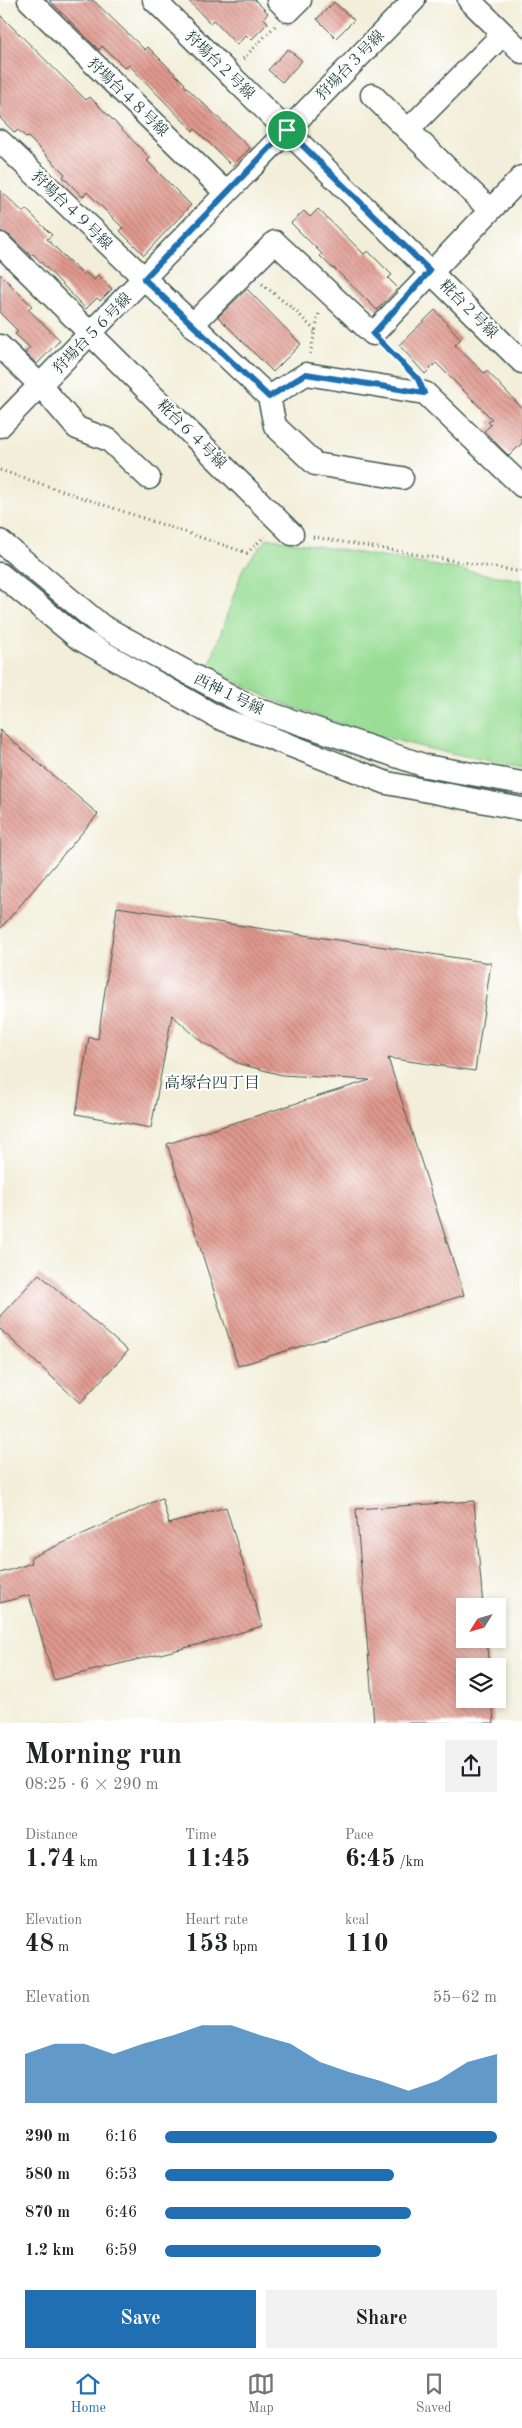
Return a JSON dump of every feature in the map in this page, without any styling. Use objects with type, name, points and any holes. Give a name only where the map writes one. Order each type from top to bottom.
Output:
[{"type":"street","name":"狩場台４８号線","points":[[29,0],[226,193]]},
{"type":"street","name":"狩場台２号線","points":[[154,0],[287,130]]},
{"type":"street","name":"狩場台３号線","points":[[287,130],[414,0]]},
{"type":"street","points":[[469,0],[522,52]]},
{"type":"street","points":[[408,130],[503,34]]},
{"type":"street","points":[[372,95],[490,210]]},
{"type":"street","name":"狩場台５６号線","points":[[0,426],[41,386],[287,130]]},
{"type":"street","name":"糀台２号線","points":[[287,130],[522,362]]},
{"type":"street","name":"狩場台４９号線","points":[[0,141],[269,397]]},
{"type":"street","points":[[192,325],[275,242],[373,334],[430,271],[522,176]]},
{"type":"street","name":"糀台６４号線","points":[[0,244],[292,534]]},
{"type":"street","points":[[0,346],[41,386],[77,428],[109,440],[149,478]]},
{"type":"street","points":[[402,478],[315,464],[275,426],[269,397],[306,374],[424,393],[522,486]]},
{"type":"street","name":"西神１号線","points":[[0,541],[102,626],[251,708],[426,766],[522,783]]},
{"type":"street","name":"西神１号線","points":[[0,574],[78,638],[217,717],[387,783],[522,809]]},
{"type":"path","points":[[229,74],[289,4]]},
{"type":"path","points":[[247,270],[276,298],[298,313],[315,331]]},
{"type":"path","points":[[306,374],[324,289]]},
{"type":"path","points":[[373,334],[418,379],[424,393]]},
{"type":"green space","points":[[268,538],[522,580],[522,768],[431,749],[313,715],[274,700],[209,667],[243,568]]},
{"type":"building","points":[[49,0],[93,0],[145,50],[148,47],[184,85],[250,148],[232,166],[195,129],[193,131],[129,65],[125,68],[102,46],[99,50]]},
{"type":"building","points":[[188,0],[255,0],[268,13],[264,18],[268,23],[251,40],[246,35],[237,45],[213,20],[210,23]]},
{"type":"building","points":[[334,2],[354,20],[336,38],[317,19]]},
{"type":"building","points":[[0,15],[86,100],[90,97],[150,158],[147,161],[191,205],[144,255],[120,231],[123,228],[87,192],[83,197],[63,177],[65,174],[28,137],[18,130],[15,133],[0,118]]},
{"type":"building","points":[[288,49],[302,61],[282,82],[268,70]]},
{"type":"building","points":[[0,190],[23,212],[26,209],[52,235],[47,239],[83,275],[85,272],[94,280],[98,275],[112,289],[100,301],[97,298],[86,309],[33,254],[31,256],[9,235],[0,231]]},
{"type":"building","points":[[318,209],[364,254],[368,251],[392,275],[388,278],[398,288],[377,310],[320,256],[322,254],[291,223],[304,211],[310,217]]},
{"type":"building","points":[[0,274],[32,306],[28,309],[60,340],[37,364],[25,353],[30,348],[15,334],[18,331],[0,313]]},
{"type":"building","points":[[247,289],[301,344],[273,372],[218,317]]},
{"type":"building","points":[[435,310],[461,339],[455,345],[484,373],[487,371],[522,408],[522,443],[509,456],[484,431],[491,425],[488,422],[492,419],[436,363],[425,374],[399,345]]},
{"type":"building","points":[[0,730],[98,814],[0,929]]},
{"type":"building","points":[[117,907],[491,963],[475,1071],[388,1058],[464,1295],[238,1366],[167,1144],[370,1080],[282,1075],[240,1064],[202,1042],[172,1015],[151,1128],[76,1114],[89,1037],[98,1039]]},
{"type":"building","points":[[39,1274],[128,1351],[80,1403],[0,1329],[0,1316]]},
{"type":"building","points":[[162,1498],[169,1524],[226,1507],[262,1626],[205,1643],[54,1680],[29,1595],[0,1603],[0,1573],[32,1563],[30,1558]]},
{"type":"building","points":[[474,1501],[482,1598],[456,1598],[456,1648],[487,1648],[488,1658],[456,1658],[456,1708],[493,1708],[494,1723],[374,1723],[356,1509]]},
{"type":"district","name":"高塚台四丁目","points":[[212,1082]]},
{"type":"route","points":[[287,130],[430,271],[373,334],[418,379],[424,393],[306,374],[269,397],[144,279],[287,130]]}]
